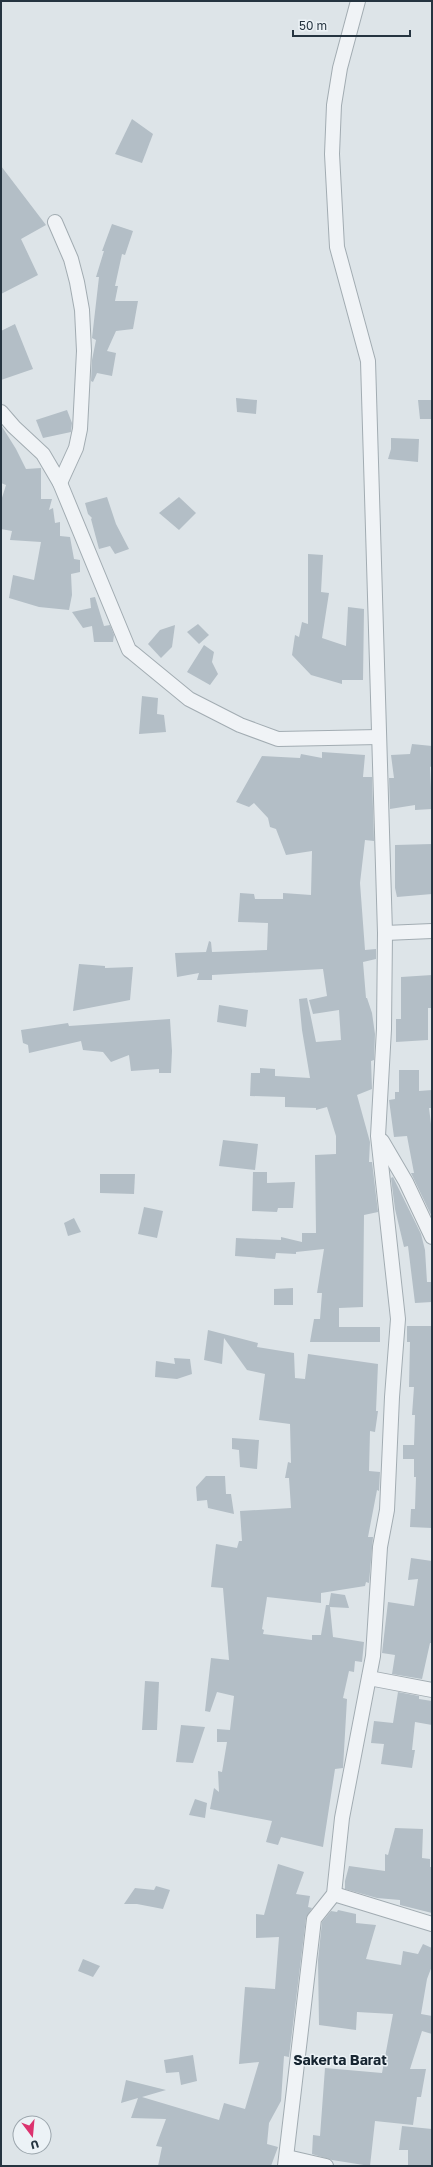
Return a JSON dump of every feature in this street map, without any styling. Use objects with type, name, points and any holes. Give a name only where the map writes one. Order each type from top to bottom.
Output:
[{"type":"street","points":[[326,2166],[286,2162],[314,1919],[334,1894],[342,1818],[373,1656],[380,1547],[386,1510],[398,1319],[378,1136],[384,1029],[385,933],[369,444],[368,361],[336,247],[332,154],[334,105],[340,68],[358,1]]},
{"type":"street","points":[[55,222],[71,259],[77,282],[82,310],[84,351],[80,429],[76,448],[60,483]]},
{"type":"street","points":[[1,412],[14,427],[43,454],[60,483],[129,650],[189,700],[240,725],[278,739],[379,737]]},
{"type":"street","points":[[385,933],[432,931]]},
{"type":"street","points":[[378,1136],[406,1182],[432,1237]]},
{"type":"street","points":[[369,1678],[432,1690]]},
{"type":"street","points":[[334,1894],[432,1924]]},
{"type":"building","points":[[132,119],[153,134],[142,163],[115,154]]},
{"type":"building","points":[[1,166],[46,225],[21,239],[38,275],[1,294]]},
{"type":"building","points":[[112,224],[133,231],[125,255],[122,254],[115,286],[118,286],[115,301],[138,301],[133,329],[116,331],[107,351],[116,353],[112,376],[97,373],[93,382],[91,381],[92,360],[96,340],[92,338],[99,277],[96,277],[104,251],[102,251]]},
{"type":"building","points":[[15,324],[33,369],[1,380],[1,331]]},
{"type":"building","points":[[236,398],[257,400],[256,414],[237,412]]},
{"type":"building","points":[[418,400],[432,400],[432,419],[420,419]]},
{"type":"building","points":[[67,410],[72,423],[71,432],[43,438],[36,420]]},
{"type":"building","points":[[1,425],[26,469],[41,468],[41,499],[52,499],[49,510],[53,508],[55,523],[60,522],[60,536],[70,537],[74,559],[80,560],[80,572],[71,574],[72,595],[69,610],[39,607],[9,598],[13,575],[34,580],[41,542],[10,540],[12,531],[1,529],[1,501],[6,485],[1,483]]},
{"type":"building","points":[[391,438],[419,439],[418,462],[388,459],[391,449]]},
{"type":"building","points":[[107,497],[116,524],[129,549],[115,554],[110,546],[99,549],[92,518],[88,514],[85,503]]},
{"type":"building","points":[[179,497],[196,513],[179,530],[159,513]]},
{"type":"building","points":[[308,554],[323,555],[321,592],[329,593],[322,638],[346,646],[348,607],[364,609],[363,680],[342,680],[342,684],[311,675],[292,655],[295,635],[299,637],[302,622],[308,624]]},
{"type":"building","points":[[95,597],[104,626],[110,625],[114,635],[113,642],[94,642],[92,626],[83,628],[72,612],[91,608],[90,598]]},
{"type":"building","points":[[198,624],[209,635],[199,644],[187,632]]},
{"type":"building","points":[[175,625],[172,647],[161,658],[148,644],[160,630]]},
{"type":"building","points":[[204,645],[214,652],[212,662],[218,674],[210,685],[187,672]]},
{"type":"building","points":[[142,696],[158,698],[157,714],[164,715],[166,732],[139,734]]},
{"type":"building","points":[[412,744],[432,746],[432,766],[430,767],[432,809],[415,810],[415,805],[390,809],[389,778],[394,778],[391,755],[410,754]]},
{"type":"building","points":[[322,752],[365,755],[363,777],[372,777],[374,841],[365,840],[360,883],[365,950],[376,949],[376,959],[363,962],[366,998],[372,1013],[375,1034],[374,1060],[371,1061],[372,1089],[357,1095],[370,1142],[369,1162],[372,1162],[378,1212],[364,1215],[363,1307],[339,1308],[339,1327],[380,1327],[380,1342],[310,1342],[314,1319],[320,1319],[322,1293],[317,1293],[324,1249],[296,1252],[296,1254],[276,1253],[275,1259],[235,1256],[236,1238],[281,1240],[281,1237],[302,1242],[302,1233],[316,1233],[315,1155],[336,1154],[336,1136],[327,1107],[316,1110],[316,1108],[285,1107],[285,1097],[250,1096],[251,1073],[260,1073],[260,1068],[275,1069],[275,1076],[310,1078],[302,1030],[299,999],[307,998],[316,1042],[341,1040],[339,1010],[313,1014],[309,1000],[327,996],[323,969],[212,975],[212,980],[197,980],[199,973],[177,977],[175,953],[206,952],[209,941],[211,942],[212,952],[267,950],[268,923],[238,922],[240,893],[254,894],[255,899],[283,899],[283,893],[311,895],[312,851],[286,855],[276,829],[270,827],[268,818],[254,803],[249,807],[236,802],[262,756],[300,758],[301,754],[322,758]]},
{"type":"building","points":[[432,844],[432,894],[397,897],[395,888],[395,845]]},
{"type":"building","points":[[79,964],[105,966],[105,968],[133,967],[130,1000],[73,1011]]},
{"type":"building","points":[[432,975],[432,1008],[428,1008],[428,1040],[396,1042],[396,1019],[401,1019],[401,977]]},
{"type":"building","points":[[219,1005],[248,1010],[246,1027],[217,1022]]},
{"type":"building","points":[[170,1019],[172,1051],[171,1073],[159,1073],[159,1069],[131,1071],[129,1055],[111,1062],[103,1052],[83,1050],[81,1041],[29,1053],[28,1045],[23,1043],[21,1030],[68,1023],[69,1026]]},
{"type":"building","points":[[399,1070],[419,1070],[419,1091],[432,1090],[432,1108],[429,1108],[432,1132],[432,1217],[411,1173],[414,1173],[407,1136],[394,1137],[389,1100],[395,1099],[395,1092],[399,1092]]},
{"type":"building","points":[[223,1140],[258,1144],[255,1170],[219,1166]]},
{"type":"building","points":[[253,1172],[267,1172],[267,1183],[295,1182],[293,1208],[278,1208],[277,1212],[252,1211]]},
{"type":"building","points":[[100,1174],[135,1174],[134,1194],[100,1193]]},
{"type":"building","points":[[393,1177],[421,1234],[425,1250],[427,1282],[431,1282],[432,1302],[415,1303],[408,1246],[404,1247],[395,1209],[391,1178]]},
{"type":"building","points":[[144,1207],[163,1211],[157,1238],[138,1234]]},
{"type":"building","points":[[74,1218],[81,1232],[68,1236],[64,1223]]},
{"type":"building","points":[[293,1288],[293,1305],[274,1305],[274,1289]]},
{"type":"building","points":[[407,1326],[432,1326],[432,1528],[410,1527],[411,1509],[415,1509],[416,1477],[414,1477],[414,1459],[403,1459],[403,1445],[414,1445],[415,1415],[412,1415],[414,1387],[409,1387],[410,1342],[407,1342]]},
{"type":"building","points":[[208,1330],[258,1343],[257,1347],[294,1353],[295,1378],[305,1379],[308,1354],[378,1364],[376,1411],[378,1411],[375,1432],[370,1431],[369,1471],[380,1472],[379,1491],[377,1490],[368,1537],[373,1537],[369,1583],[366,1582],[365,1586],[321,1593],[321,1603],[267,1597],[262,1629],[264,1630],[263,1634],[312,1640],[312,1635],[321,1635],[326,1605],[329,1605],[331,1593],[345,1595],[349,1608],[330,1607],[333,1637],[364,1642],[362,1662],[355,1661],[354,1672],[349,1671],[343,1698],[347,1699],[343,1768],[335,1769],[323,1847],[281,1837],[278,1845],[266,1842],[272,1821],[210,1809],[214,1788],[219,1792],[218,1771],[222,1772],[227,1742],[217,1742],[217,1729],[230,1730],[234,1696],[217,1692],[210,1712],[205,1711],[211,1658],[229,1660],[223,1588],[211,1587],[216,1544],[237,1548],[239,1541],[242,1541],[240,1511],[291,1508],[289,1478],[285,1478],[288,1462],[291,1463],[290,1424],[259,1420],[265,1374],[247,1370],[224,1338],[222,1364],[204,1360]]},
{"type":"building","points":[[174,1358],[190,1359],[192,1374],[177,1379],[155,1377],[156,1361],[175,1364]]},
{"type":"building","points":[[232,1438],[259,1440],[257,1469],[240,1467],[239,1450],[232,1449]]},
{"type":"building","points":[[206,1476],[225,1476],[226,1494],[231,1494],[234,1514],[208,1508],[207,1500],[197,1501],[196,1487]]},
{"type":"building","points":[[411,1558],[432,1561],[432,1643],[430,1643],[422,1679],[392,1674],[395,1655],[382,1653],[388,1602],[414,1606],[418,1579],[408,1580]]},
{"type":"building","points":[[145,1681],[159,1682],[157,1730],[142,1730]]},
{"type":"building","points":[[398,1692],[419,1696],[419,1699],[432,1701],[432,1725],[415,1722],[412,1750],[415,1750],[412,1768],[381,1764],[384,1744],[371,1743],[374,1721],[393,1723]]},
{"type":"building","points":[[181,1725],[205,1727],[193,1763],[176,1762]]},
{"type":"building","points":[[195,1799],[207,1803],[205,1818],[189,1815]]},
{"type":"building","points":[[395,1828],[423,1829],[422,1858],[430,1859],[430,1867],[432,1867],[432,1913],[400,1905],[400,1900],[377,1898],[345,1889],[345,1881],[349,1866],[385,1871],[385,1854],[388,1855]]},
{"type":"building","points":[[278,1864],[304,1872],[296,1894],[310,1896],[308,1907],[312,1908],[306,1918],[289,2057],[284,2056],[281,2101],[269,2123],[267,2144],[278,2147],[271,2166],[158,2166],[162,2147],[156,2146],[166,2119],[131,2118],[138,2098],[121,2103],[126,2080],[166,2090],[142,2097],[219,2120],[224,2103],[245,2109],[259,2062],[239,2064],[245,1987],[275,1989],[279,1937],[256,1938],[256,1914],[264,1915]]},
{"type":"building","points":[[156,1886],[170,1890],[163,1909],[137,1904],[124,1904],[135,1888],[154,1890]]},
{"type":"building","points":[[338,1910],[356,1914],[356,1923],[376,1925],[366,1959],[401,1965],[403,1951],[418,1954],[423,1944],[432,1948],[432,1966],[427,1979],[421,2014],[432,2016],[432,2034],[422,2031],[410,2069],[426,2069],[421,2097],[417,2097],[413,2125],[375,2121],[370,2166],[332,2160],[312,2154],[313,2135],[320,2136],[325,2068],[382,2073],[393,2014],[357,2012],[356,2030],[319,2025],[318,1960],[322,1922],[331,1911],[337,1912]]},
{"type":"building","points":[[83,1959],[100,1966],[93,1977],[78,1971]]},
{"type":"building","points":[[193,2055],[197,2081],[181,2085],[179,2072],[166,2073],[164,2060]]},
{"type":"building","points":[[402,2126],[432,2129],[432,2166],[408,2166],[408,2150],[399,2150]]},
{"type":"district","name":"Sakerta Barat","points":[[340,2059]]}]
